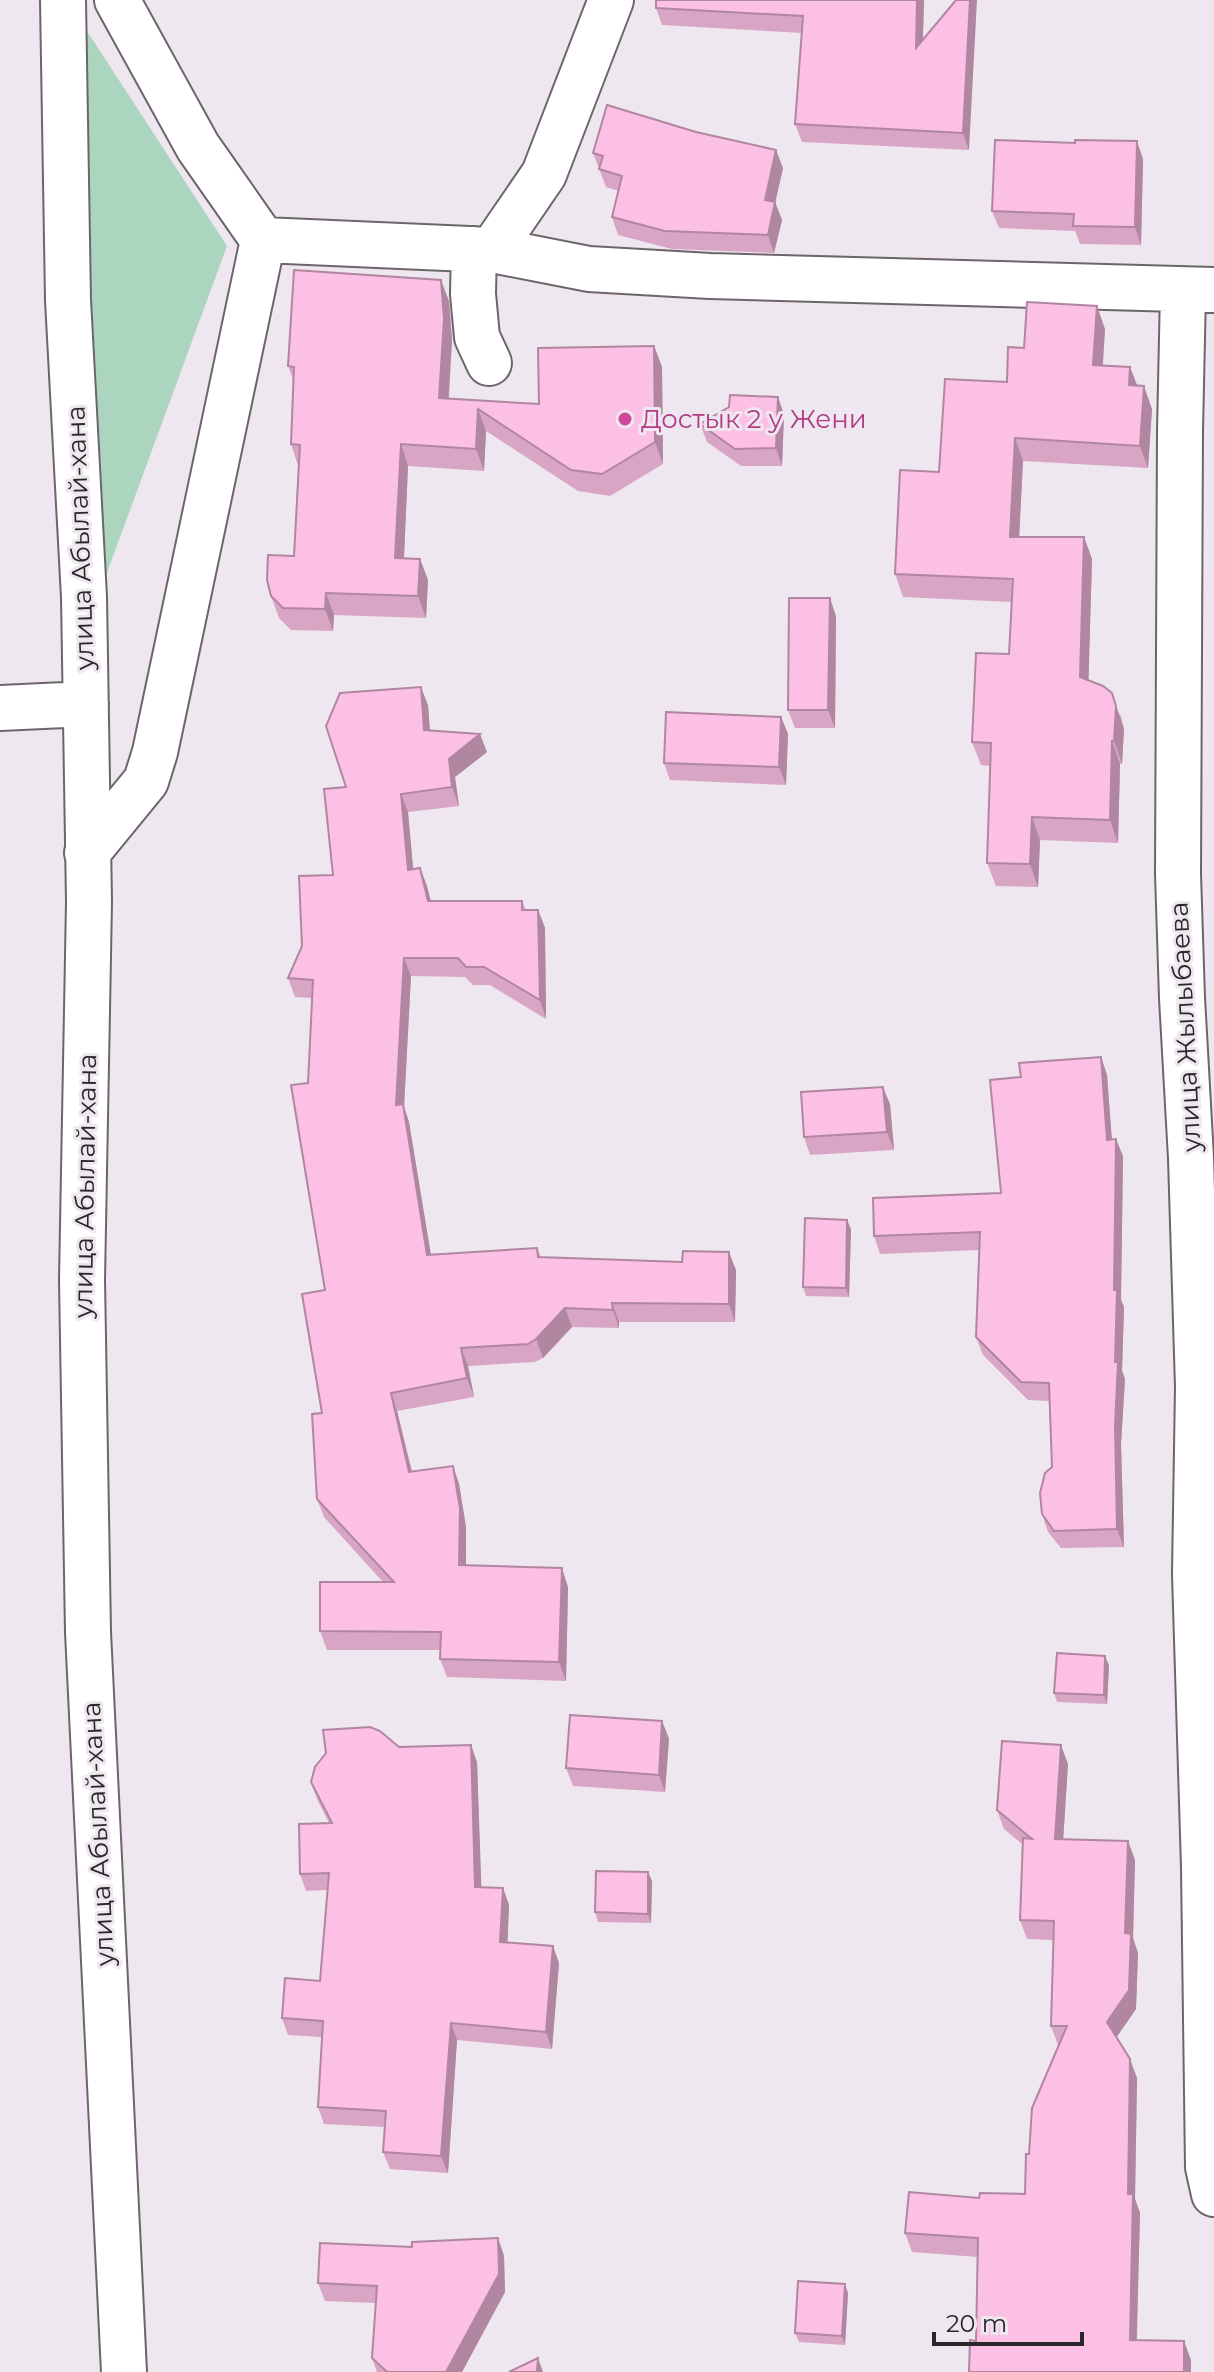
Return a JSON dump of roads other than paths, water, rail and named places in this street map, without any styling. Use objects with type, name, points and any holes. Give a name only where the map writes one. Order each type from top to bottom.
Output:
[{"type":"street","name":"улица Абылай-хана","points":[[63,0],[68,300],[84,597],[86,704],[89,902],[82,1280],[88,1632],[124,2372]]},
{"type":"street","points":[[87,853],[146,781],[155,752],[263,240],[198,147],[117,0]]},
{"type":"street","points":[[489,363],[477,337],[473,294],[483,250],[544,174],[611,0]]},
{"type":"street","points":[[263,240],[483,250],[589,269],[710,276],[1198,290]]},
{"type":"street","name":"улица Жылыбаева","points":[[1198,290],[1180,431],[1178,874],[1197,1356],[1195,1574],[1208,2167],[1214,2194]]},
{"type":"street","points":[[0,708],[86,704]]},
{"type":"place","name":"Достык 2 у Жени","points":[[625,419]]}]
